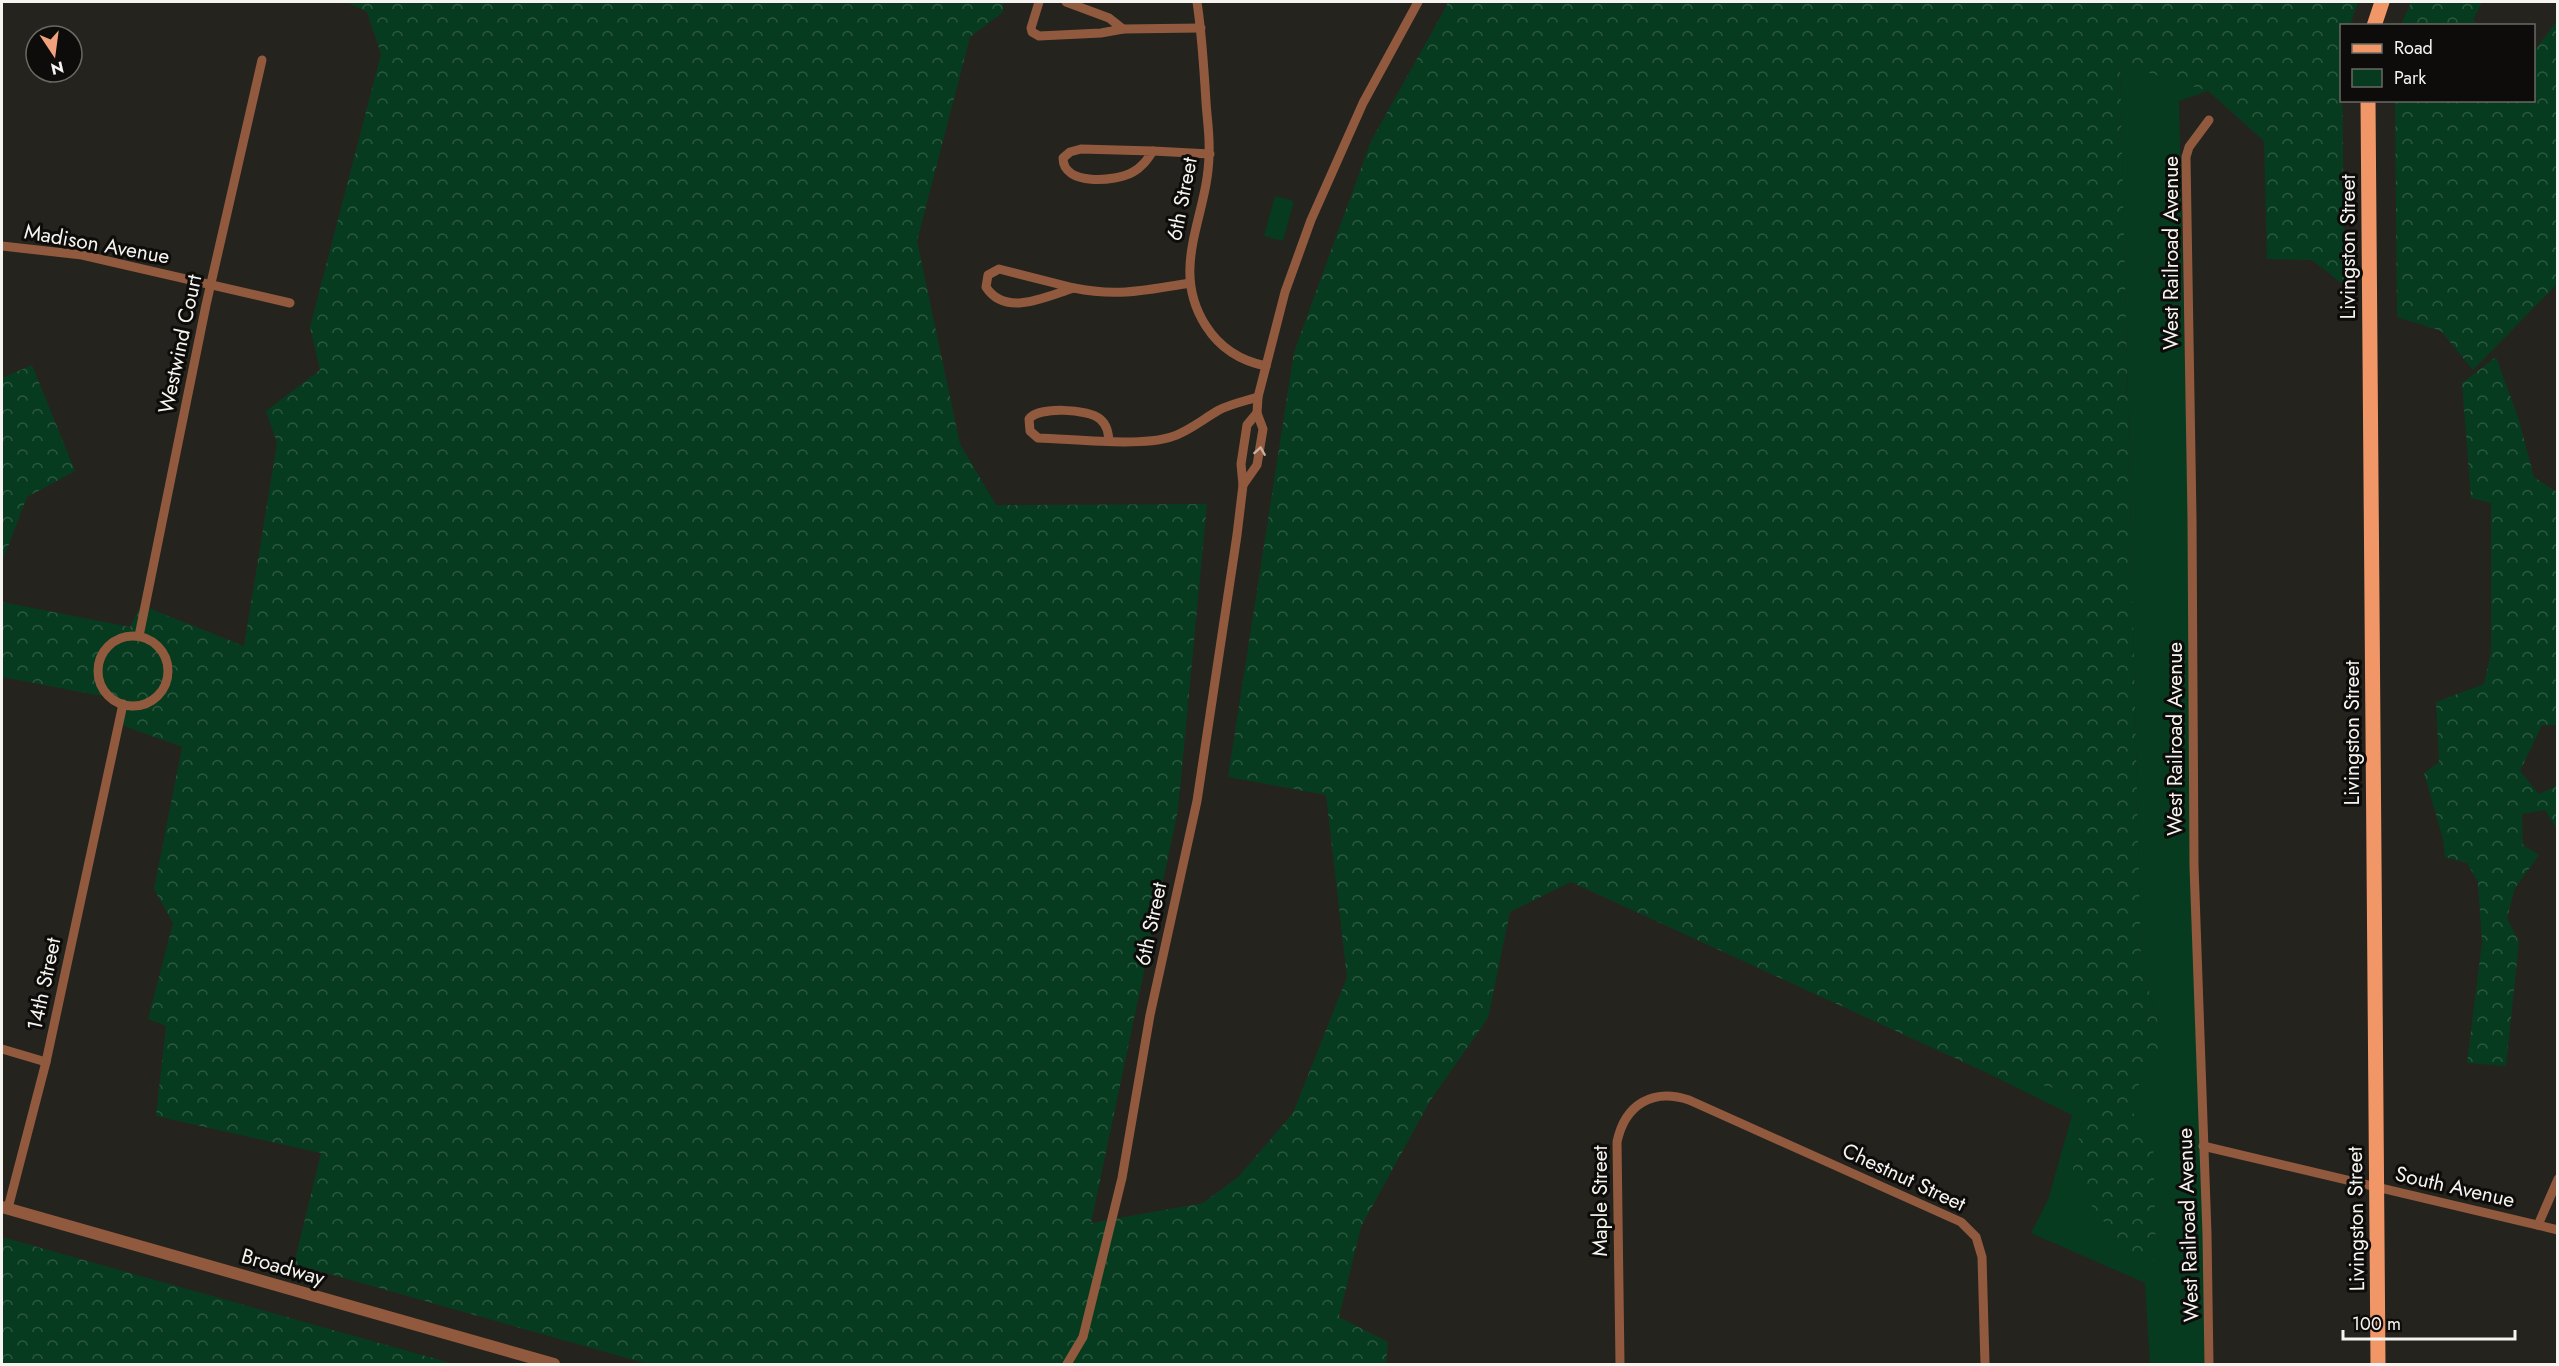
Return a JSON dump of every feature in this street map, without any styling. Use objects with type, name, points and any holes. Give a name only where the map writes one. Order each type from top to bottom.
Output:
[{"type":"main road","points":[[2375,24],[2382,2]]},
{"type":"main road","name":"Livingston Street","points":[[2368,102],[2378,1365]]},
{"type":"street","points":[[1040,2],[1031,28],[1032,32],[1040,36],[1101,33],[1123,29],[1201,28]]},
{"type":"street","points":[[1066,2],[1109,18],[1123,29]]},
{"type":"street","name":"6th Street","points":[[1197,2],[1210,154],[1206,184],[1190,249],[1190,283],[1201,318],[1222,345],[1251,363],[1266,366]]},
{"type":"street","name":"6th Street","points":[[1243,485],[1257,465],[1263,429],[1257,413],[1258,397],[1274,343],[1285,292],[1311,220],[1363,103],[1418,2]]},
{"type":"street","name":"Westwind Court","points":[[139,636],[210,284],[262,60]]},
{"type":"street","name":"West Railroad Avenue","points":[[2209,120],[2189,147],[2186,157],[2192,518],[2194,866],[2209,1365]]},
{"type":"street","points":[[1153,152],[1136,171],[1114,178],[1074,176],[1067,171],[1063,162],[1066,154],[1081,149],[1210,154]]},
{"type":"street","name":"Madison Avenue","points":[[2,246],[82,255],[290,303]]},
{"type":"street","points":[[1074,288],[1016,304],[997,298],[986,287],[985,281],[992,270],[999,268],[1074,288],[1108,294],[1190,283]]},
{"type":"street","points":[[1109,440],[1105,424],[1090,413],[1048,410],[1035,413],[1029,419],[1029,431],[1038,438],[1109,440],[1145,441],[1174,436],[1221,409],[1258,397]]},
{"type":"street","name":"6th Street","points":[[1067,1365],[1083,1337],[1122,1178],[1150,1015],[1197,801],[1243,485],[1240,464],[1247,425],[1257,413]]},
{"type":"street","points":[[128,636],[139,636],[150,640],[159,648],[168,668],[166,679],[162,689],[145,703],[123,704],[112,699],[104,691],[99,680],[100,657],[116,640],[128,636]]},
{"type":"street","name":"14th Street","points":[[5,1207],[46,1062],[123,704]]},
{"type":"street","points":[[2,1049],[46,1062]]},
{"type":"street","name":"Maple Street","points":[[1620,1365],[1617,1142],[1619,1129],[1632,1110],[1653,1097],[1677,1096],[1695,1102]]},
{"type":"street","name":"Chestnut Street","points":[[1695,1102],[1961,1222],[1969,1228],[1976,1237],[1982,1257],[1985,1365]]},
{"type":"street","name":"South Avenue","points":[[2203,1146],[2558,1230]]},
{"type":"street","points":[[2538,1225],[2558,1179]]},
{"type":"street","name":"Broadway","points":[[5,1207],[554,1365]]},
{"type":"green space","points":[[346,2],[1003,2],[1003,12],[970,37],[917,241],[960,444],[996,505],[1207,504],[1178,810],[1091,1223],[1203,1203],[1238,1177],[1293,1113],[1347,977],[1326,795],[1228,777],[1294,352],[1371,141],[1447,5],[1446,2],[2358,2],[2350,24],[2340,24],[2344,285],[2312,260],[2267,259],[2264,141],[2208,91],[2120,64],[2141,962],[2164,1044],[2127,1104],[2153,1142],[2156,1260],[2128,1253],[2071,1179],[2087,1096],[1983,1071],[1571,882],[1510,912],[1488,1018],[1430,1101],[1361,1227],[1339,1317],[1388,1342],[1386,1364],[648,1364],[294,1264],[321,1153],[156,1116],[166,1026],[148,1019],[173,923],[154,889],[182,747],[116,723],[118,699],[2,677],[2,602],[130,627],[141,605],[244,646],[277,443],[266,411],[320,370],[310,327],[381,54],[367,12]]},
{"type":"green space","points":[[2411,2],[2482,2],[2473,20],[2478,24],[2401,24]]},
{"type":"green space","points":[[2557,21],[2557,284],[2473,370],[2441,331],[2397,317],[2395,102],[2535,102],[2535,47]]},
{"type":"green space","points":[[2120,63],[2208,91],[2179,101],[2208,1364],[2150,1364],[2145,1283],[2031,1233],[2048,1200],[2072,1115],[1983,1071],[2087,1096],[2071,1179],[2153,1142],[2127,1104],[2164,1044],[2141,962]]},
{"type":"green space","points":[[1275,196],[1294,201],[1283,241],[1264,236]]},
{"type":"green space","points":[[2496,357],[2518,417],[2534,477],[2558,493],[2557,725],[2542,725],[2520,771],[2539,794],[2557,786],[2557,829],[2545,810],[2522,814],[2523,845],[2539,855],[2515,888],[2507,918],[2519,942],[2506,1066],[2467,1063],[2482,943],[2478,882],[2467,863],[2445,857],[2443,839],[2424,773],[2439,762],[2436,702],[2484,684],[2491,652],[2491,503],[2471,498],[2462,383]]},
{"type":"green space","points":[[32,365],[75,471],[27,497],[2,562],[2,378]]},
{"type":"green space","points":[[2,1237],[454,1364],[2,1364]]}]
